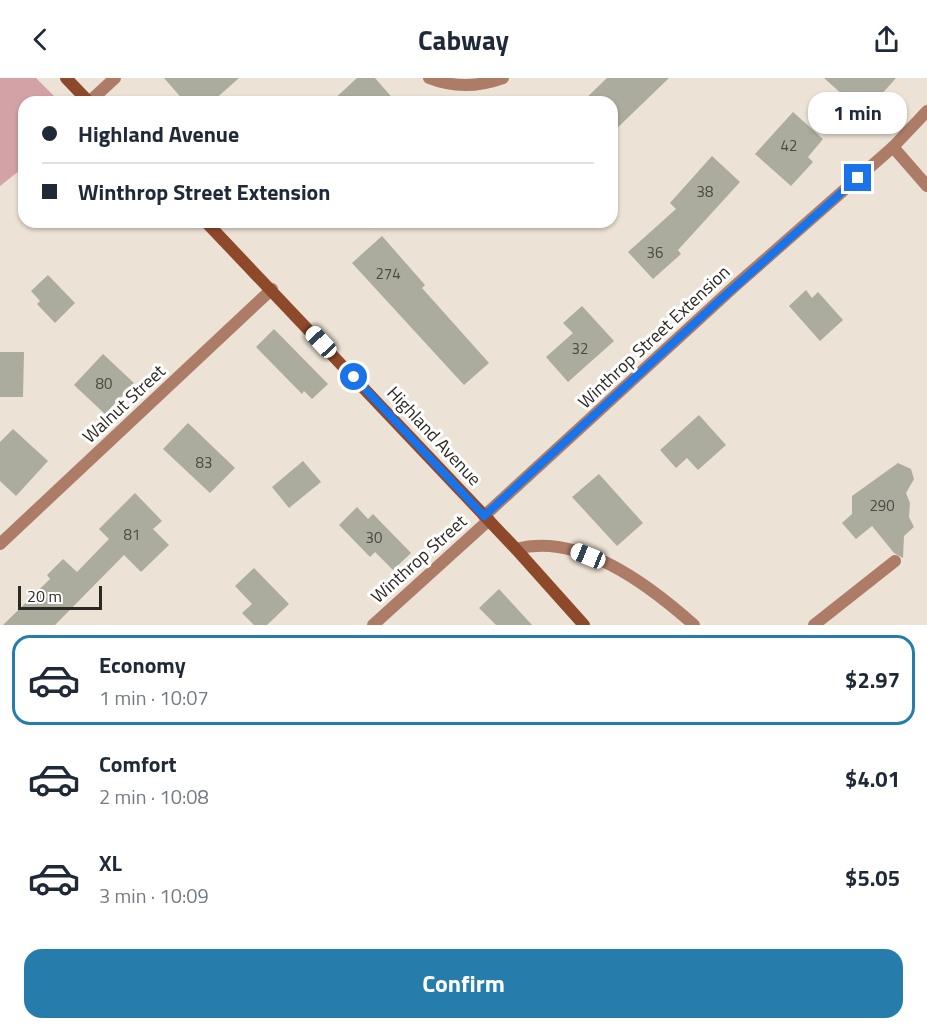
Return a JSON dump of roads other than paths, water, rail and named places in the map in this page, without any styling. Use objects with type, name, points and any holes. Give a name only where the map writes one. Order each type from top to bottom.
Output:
[{"type":"main road","points":[[66,78],[83,96]]},
{"type":"main road","name":"Highland Avenue","points":[[212,228],[516,549],[584,625]]},
{"type":"street","points":[[96,96],[115,78]]},
{"type":"street","points":[[429,78],[464,86],[487,84],[503,78]]},
{"type":"street","name":"Winthrop Street Extension","points":[[486,518],[720,300],[893,147],[927,111]]},
{"type":"street","points":[[893,147],[927,186]]},
{"type":"street","name":"Walnut Street","points":[[0,544],[272,290]]},
{"type":"street","name":"Winthrop Street","points":[[373,625],[486,518]]},
{"type":"street","points":[[516,549],[537,545],[558,546],[627,572],[694,625]]},
{"type":"street","points":[[814,625],[895,561]]}]
